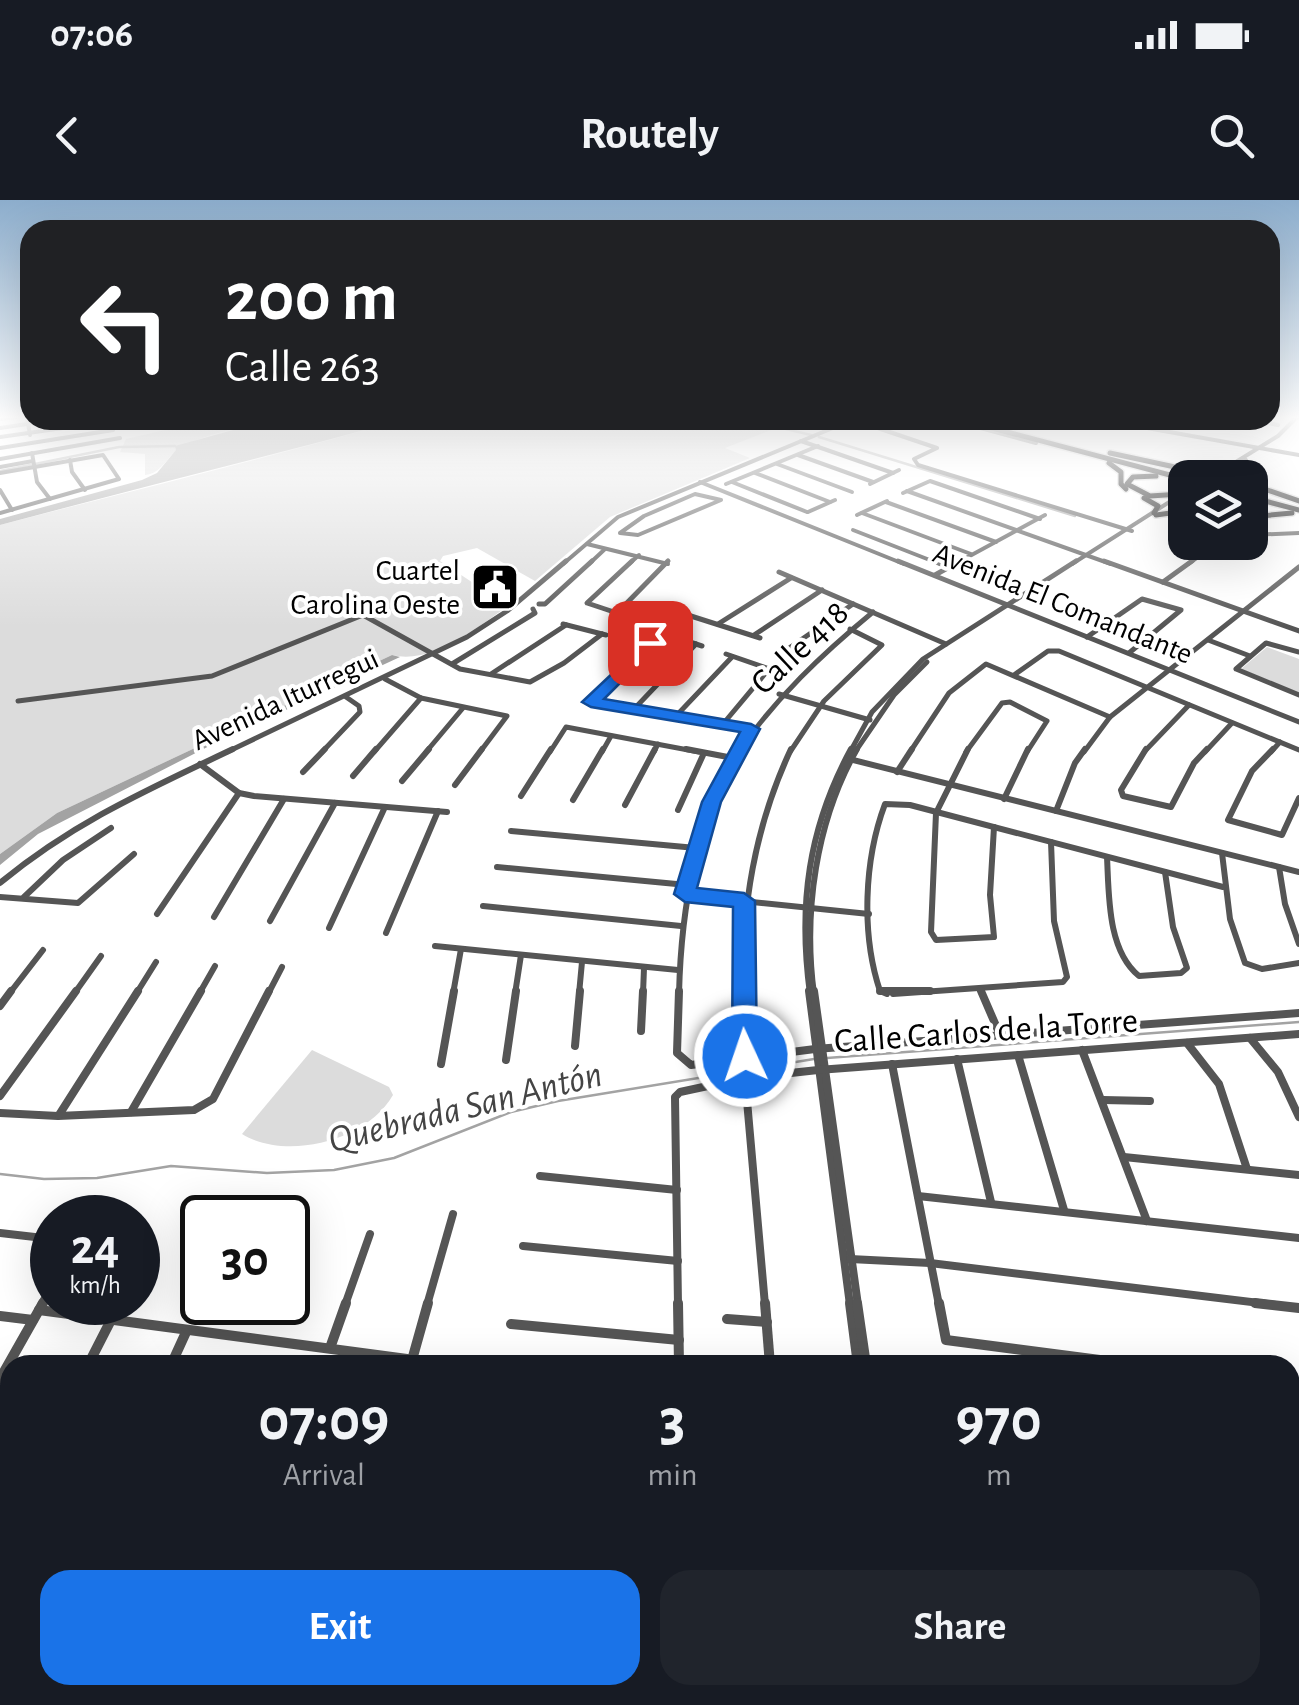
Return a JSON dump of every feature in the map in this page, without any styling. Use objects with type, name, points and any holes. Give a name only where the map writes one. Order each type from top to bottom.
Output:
[{"type":"highway","points":[[1124,487],[1156,505],[1155,514],[1168,513]]},
{"type":"highway","points":[[1130,487],[1150,496],[1168,495]]},
{"type":"highway","points":[[1268,493],[1299,509]]},
{"type":"highway","points":[[1268,506],[1299,509]]},
{"type":"highway","points":[[1268,510],[1299,509]]},
{"type":"street","points":[[41,487],[50,500]]},
{"type":"street","points":[[0,512],[94,487]]},
{"type":"street","name":"Avenida Iturregui","points":[[0,884],[72,828],[433,655],[507,611],[627,512],[685,487]]},
{"type":"street","name":"Avenida El Comandante","points":[[714,487],[1299,722]]},
{"type":"street","points":[[740,487],[805,513],[832,501],[795,487]]},
{"type":"street","points":[[839,487],[852,492]]},
{"type":"street","points":[[916,487],[905,492],[1299,631]]},
{"type":"street","points":[[934,576],[1043,517],[950,487]]},
{"type":"street","points":[[990,487],[1129,530]]},
{"type":"street","points":[[1,494],[12,510]]},
{"type":"street","points":[[720,500],[696,494],[638,518],[620,533],[638,535],[734,496]]},
{"type":"street","points":[[750,502],[765,496]]},
{"type":"street","points":[[972,554],[860,514],[888,500],[998,542]]},
{"type":"street","points":[[864,1355],[804,951],[818,820],[846,758],[902,677],[946,644],[1168,505]]},
{"type":"street","points":[[854,530],[949,568]]},
{"type":"street","points":[[1268,534],[1299,533]]},
{"type":"street","points":[[586,544],[639,554],[670,562],[621,612],[587,605],[639,554]]},
{"type":"street","points":[[451,664],[535,612],[536,606],[545,604],[606,548]]},
{"type":"street","points":[[1163,582],[1194,560]]},
{"type":"street","points":[[1056,811],[1075,763],[1110,717],[1299,567]]},
{"type":"street","points":[[780,572],[946,644]]},
{"type":"street","points":[[718,624],[792,577]]},
{"type":"street","points":[[672,610],[756,637],[822,590]]},
{"type":"street","points":[[1087,637],[1142,598],[1181,610],[1128,654]]},
{"type":"street","points":[[779,655],[854,603]]},
{"type":"street","name":"Calle 418","points":[[745,1056],[691,1065],[677,1053],[681,926],[696,848],[712,802],[751,729],[811,660],[872,612]]},
{"type":"street","points":[[18,701],[212,676],[363,615],[451,664],[490,675],[532,682],[604,634],[564,625],[490,675]]},
{"type":"street","points":[[850,628],[882,645],[820,706],[786,760],[764,813],[744,901],[745,1056],[1299,1013]]},
{"type":"street","points":[[634,708],[699,645],[658,631],[591,702],[751,729]]},
{"type":"street","points":[[1206,640],[1250,656]]},
{"type":"street","points":[[1299,652],[1269,642],[1236,670],[1299,695]]},
{"type":"street","points":[[1014,675],[1054,650],[1299,750]]},
{"type":"street","points":[[676,716],[729,656],[772,670],[722,724]]},
{"type":"street","points":[[897,772],[930,716],[956,685],[986,664],[1110,717]]},
{"type":"street","points":[[384,678],[422,698],[505,716],[456,785]]},
{"type":"street","points":[[779,694],[869,720]]},
{"type":"street","points":[[303,772],[361,711],[345,696]]},
{"type":"street","points":[[352,776],[422,698]]},
{"type":"street","points":[[994,828],[990,895],[994,938],[936,940],[931,932],[936,813],[948,785],[1000,706],[1010,702],[1047,721],[1021,760],[1004,799]]},
{"type":"street","points":[[1189,705],[1154,735],[1133,764],[1120,793],[1127,799],[1172,808],[1194,763],[1233,723]]},
{"type":"street","points":[[402,781],[463,708]]},
{"type":"street","points":[[521,796],[566,728],[733,758]]},
{"type":"street","points":[[573,800],[611,736]]},
{"type":"street","points":[[1280,742],[1242,786],[1228,820],[1282,835],[1299,798]]},
{"type":"street","points":[[625,805],[658,744]]},
{"type":"street","points":[[678,810],[704,753]]},
{"type":"street","points":[[846,758],[1299,872]]},
{"type":"street","points":[[200,764],[240,793],[447,812]]},
{"type":"street","points":[[156,914],[240,793]]},
{"type":"street","points":[[214,917],[284,799]]},
{"type":"street","points":[[1051,842],[1054,921],[1067,977],[1063,982],[880,992],[870,949],[869,914],[885,804],[894,802],[1051,842],[1223,887]]},
{"type":"street","points":[[270,921],[335,803]]},
{"type":"street","points":[[329,928],[385,808]]},
{"type":"street","points":[[386,933],[438,811]]},
{"type":"street","points":[[23,898],[64,860],[111,828]]},
{"type":"street","points":[[511,830],[696,848]]},
{"type":"street","points":[[1222,853],[1223,887],[1245,963],[1253,968],[1299,964]]},
{"type":"street","points":[[0,897],[78,903],[134,854]]},
{"type":"street","points":[[1107,857],[1115,928],[1127,966],[1134,975],[1181,973],[1188,968],[1173,927],[1165,872]]},
{"type":"street","points":[[497,867],[687,886]]},
{"type":"street","points":[[1279,867],[1285,904],[1299,944]]},
{"type":"street","points":[[685,894],[869,914]]},
{"type":"street","points":[[484,906],[681,926]]},
{"type":"street","points":[[435,946],[678,970]]},
{"type":"street","points":[[441,1064],[461,949]]},
{"type":"street","points":[[0,1006],[44,950]]},
{"type":"street","points":[[506,1060],[521,955]]},
{"type":"street","points":[[0,1096],[101,956]]},
{"type":"street","points":[[58,1116],[156,962]]},
{"type":"street","points":[[575,1046],[582,962]]},
{"type":"street","points":[[131,1113],[215,966]]},
{"type":"street","points":[[0,1113],[58,1116],[194,1110],[213,1100],[282,967]]},
{"type":"street","points":[[641,1031],[644,968]]},
{"type":"street","points":[[980,989],[1000,1036]]},
{"type":"street","name":"Calle Carlos de la Torre","points":[[678,1190],[675,1098],[680,1092],[745,1078],[822,1070],[1299,1034]]},
{"type":"street","points":[[1250,1038],[1278,1072],[1298,1114]]},
{"type":"street","points":[[1186,1042],[1219,1084],[1247,1169]]},
{"type":"street","points":[[1082,1050],[1147,1221]]},
{"type":"street","points":[[1018,1055],[1064,1210]]},
{"type":"street","points":[[957,1059],[991,1202]]},
{"type":"street","points":[[892,1064],[946,1340],[1061,1355]]},
{"type":"street","points":[[745,1078],[769,1355]]},
{"type":"street","points":[[1103,1100],[1150,1101]]},
{"type":"street","points":[[1124,1157],[1299,1174]]},
{"type":"street","points":[[540,1176],[678,1190],[679,1355]]},
{"type":"street","points":[[917,1196],[1299,1238]]},
{"type":"street","points":[[413,1355],[453,1214]]},
{"type":"street","points":[[0,1233],[30,1236]]},
{"type":"street","points":[[330,1348],[370,1234]]},
{"type":"street","points":[[523,1246],[678,1261]]},
{"type":"street","points":[[848,1259],[930,1263],[1299,1308]]},
{"type":"street","points":[[848,1259],[857,1355]]},
{"type":"street","points":[[0,1316],[30,1320]]},
{"type":"street","points":[[727,1318],[767,1322]]},
{"type":"street","points":[[511,1324],[679,1340]]},
{"type":"street","points":[[14,1355],[31,1325]]},
{"type":"street","points":[[93,1355],[108,1325]]},
{"type":"street","points":[[144,1325],[378,1355]]},
{"type":"street","points":[[176,1355],[187,1330]]},
{"type":"shaded area","points":[[116,487],[144,487],[0,525],[0,519]]},
{"type":"shaded area","points":[[148,487],[681,487],[610,517],[535,581],[477,548],[443,556],[440,561],[508,606],[438,650],[407,657],[392,655],[57,813],[0,854],[0,525]]},
{"type":"shaded area","points":[[1267,647],[1299,659],[1299,693],[1241,669]]},
{"type":"shaded area","points":[[392,655],[400,657],[221,740],[38,834],[0,865],[0,854],[57,813]]},
{"type":"shaded area","points":[[312,1050],[389,1087],[393,1095],[365,1124],[324,1142],[281,1146],[242,1134]]},
{"type":"waterway","points":[[982,487],[1075,516]]},
{"type":"waterway","name":"Quebrada San Antón","points":[[827,1058],[1299,1022]]},
{"type":"waterway","name":"Quebrada San Antón","points":[[0,1174],[44,1179],[97,1178],[171,1166],[267,1173],[334,1170],[394,1158],[511,1112],[558,1101],[814,1059]]},
{"type":"place","name":"Cuartel Carolina Oeste","points":[[495,587]]},
{"type":"route","points":[[650,643],[591,702],[751,729],[712,802],[685,894],[744,901],[745,1056]]}]
